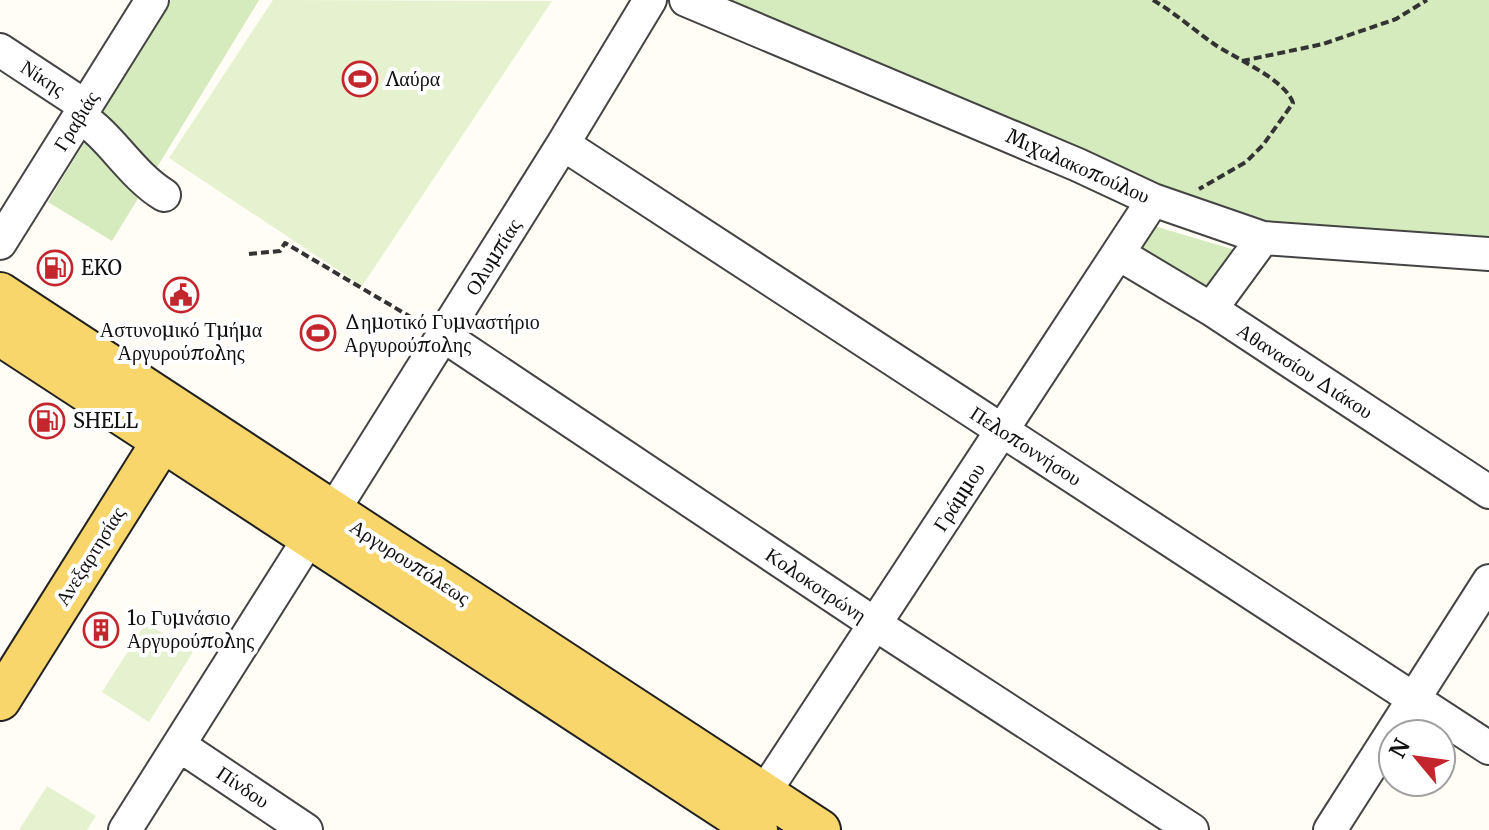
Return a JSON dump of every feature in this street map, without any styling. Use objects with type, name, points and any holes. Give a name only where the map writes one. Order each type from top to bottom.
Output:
[{"type":"main road","name":"Αργυρουπόλεως","points":[[0,293],[162,420],[322,524],[751,819],[820,830]]},
{"type":"main road","name":"Αργυρουπόλεως","points":[[0,335],[162,420]]},
{"type":"main road","name":"Ανεξαρτησίας","points":[[0,657],[162,420]]},
{"type":"main road","name":"Ανεξαρτησίας","points":[[0,700],[162,420]]},
{"type":"street","name":"Γραβιάς","points":[[0,243],[152,0]]},
{"type":"street","name":"Ολυμπίας","points":[[125,830],[444,336],[650,0]]},
{"type":"street","name":"Μιχαλακοπούλου","points":[[686,0],[1167,205],[1263,238],[1489,254]]},
{"type":"street","name":"Νίκης","points":[[0,50],[82,111],[147,184],[164,195]]},
{"type":"street","name":"Πελοποννήσου","points":[[563,144],[1002,431],[1418,714],[1489,748]]},
{"type":"street","name":"Γράμμου","points":[[751,819],[875,624],[1119,254],[1167,205]]},
{"type":"street","points":[[1211,309],[1263,238]]},
{"type":"street","name":"Αθανασίου Διάκου","points":[[1119,254],[1211,309],[1489,492]]},
{"type":"street","name":"Κολοκοτρώνη","points":[[444,336],[875,624],[1192,830]]},
{"type":"street","points":[[1418,714],[1489,581]]},
{"type":"street","points":[[1330,830],[1489,615]]},
{"type":"street","name":"Πίνδου","points":[[179,745],[306,830]]},
{"type":"street","points":[[1351,830],[1377,790]]},
{"type":"path","points":[[1153,0],[1263,74],[1291,95],[1293,103],[1263,145],[1246,162],[1167,205]]},
{"type":"path","points":[[1240,61],[1323,44],[1396,19],[1427,0]]},
{"type":"path","points":[[249,254],[280,251],[285,243],[444,336]]},
{"type":"green space","points":[[171,0],[259,0],[112,241],[48,202]]},
{"type":"green space","name":"Λαύρα","points":[[273,0],[552,1],[362,286],[169,158]]},
{"type":"green space","points":[[711,0],[1489,0],[1489,238],[1266,223],[1159,188]]},
{"type":"green space","points":[[1154,226],[1235,250],[1205,290],[1140,247]]},
{"type":"green space","points":[[146,623],[193,652],[149,722],[102,692]]},
{"type":"green space","points":[[47,786],[96,816],[87,830],[19,830]]},
{"type":"place","name":"Λαύρα","points":[[360,79]]},
{"type":"place","name":"EKO","points":[[55,268]]},
{"type":"place","name":"Αστυνομικό Τμήμα Αργυρούπολης","points":[[181,295]]},
{"type":"place","name":"Δημοτικό Γυμναστήριο Αργυρούπολης","points":[[318,333]]},
{"type":"place","name":"SHELL","points":[[47,421]]},
{"type":"place","name":"1ο Γυμνάσιο Αργυρούπολης","points":[[101,630]]}]
